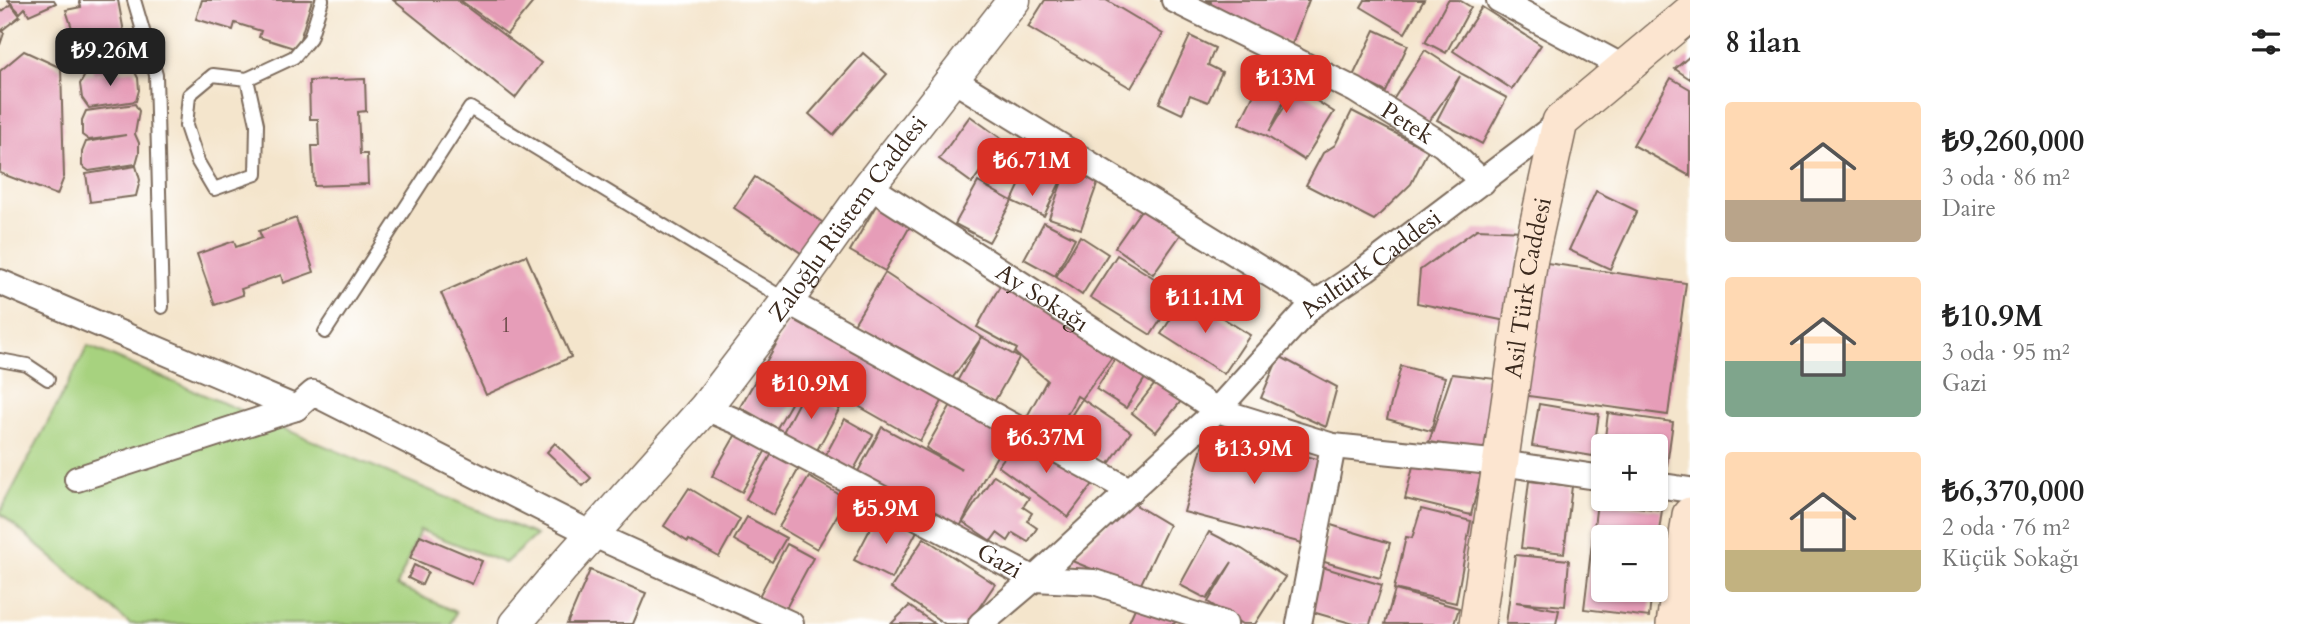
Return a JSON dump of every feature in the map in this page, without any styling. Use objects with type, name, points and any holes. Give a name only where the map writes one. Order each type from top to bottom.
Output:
[{"type":"main road","points":[[1560,122],[1690,13]]},
{"type":"main road","name":"Asil Türk Caddesi","points":[[1476,624],[1530,258],[1560,122]]},
{"type":"main road","points":[[1674,624],[1690,515]]},
{"type":"street","name":"Zaloğlu Rüstem Caddesi","points":[[515,624],[705,408],[787,301],[869,186],[1014,0]]},
{"type":"street","name":"Petek","points":[[1174,0],[1355,90],[1443,145],[1483,182]]},
{"type":"street","points":[[1499,0],[1625,68]]},
{"type":"street","points":[[952,79],[1316,303]]},
{"type":"street","name":"Asıltürk Caddesi","points":[[981,624],[1034,579],[1217,410],[1316,303],[1366,269],[1560,122]]},
{"type":"street","name":"Ay Sokağı","points":[[869,186],[1217,410],[1334,446],[1501,463],[1591,476]]},
{"type":"street","points":[[0,282],[296,408]]},
{"type":"street","points":[[787,301],[1130,491]]},
{"type":"street","points":[[77,479],[296,408],[313,393],[592,534],[791,624]]},
{"type":"street","name":"Gazi","points":[[705,408],[736,421],[1034,579]]},
{"type":"street","points":[[1299,624],[1334,446]]},
{"type":"street","points":[[1668,487],[1690,490]]},
{"type":"street","points":[[1034,579],[1094,582],[1225,624]]},
{"type":"lane","points":[[134,0],[156,75],[162,307]]},
{"type":"lane","points":[[247,79],[257,124],[256,174],[214,189],[198,162],[186,126],[189,95],[213,75],[247,79],[294,57],[310,38],[322,0]]},
{"type":"lane","points":[[325,332],[471,108],[787,301]]},
{"type":"lane","points":[[0,359],[27,365],[48,379]]},
{"type":"green space","points":[[88,346],[536,535],[505,563],[420,530],[397,586],[456,612],[451,624],[130,624],[0,513]]},
{"type":"building","points":[[8,0],[54,0],[56,3],[29,15],[25,8],[20,13]]},
{"type":"building","points":[[79,0],[118,0],[126,43],[92,48],[90,31],[74,34],[66,10],[81,7]]},
{"type":"building","points":[[202,0],[312,0],[297,49],[259,37],[261,31],[235,23],[233,30],[196,19]]},
{"type":"building","points":[[393,0],[457,0],[541,63],[515,98]]},
{"type":"building","points":[[460,0],[535,0],[507,34]]},
{"type":"building","points":[[1045,0],[1106,0],[1163,34],[1131,88],[1028,27]]},
{"type":"building","points":[[1206,0],[1309,0],[1292,44],[1252,29],[1253,25],[1209,9],[1211,2]]},
{"type":"building","points":[[1365,0],[1424,0],[1405,33],[1361,7]]},
{"type":"building","points":[[1448,0],[1459,0],[1471,7],[1446,53],[1425,42]]},
{"type":"building","points":[[11,4],[20,16],[1,31],[4,33],[0,45],[0,13]]},
{"type":"building","points":[[1482,7],[1541,45],[1512,89],[1453,51]]},
{"type":"building","points":[[1375,30],[1408,45],[1386,92],[1353,76]]},
{"type":"building","points":[[1190,36],[1215,48],[1208,65],[1222,72],[1208,102],[1190,95],[1182,114],[1159,103]]},
{"type":"building","points":[[105,48],[108,71],[93,73],[90,50]]},
{"type":"building","points":[[1425,50],[1507,98],[1482,144],[1437,120],[1460,76],[1426,126],[1391,103]]},
{"type":"building","points":[[24,51],[61,68],[64,177],[57,195],[0,173],[0,71]]},
{"type":"building","points":[[863,53],[887,74],[833,135],[809,114]]},
{"type":"building","points":[[1690,56],[1690,79],[1675,69]]},
{"type":"building","points":[[1267,69],[1293,83],[1269,132],[1296,88],[1334,112],[1304,160],[1266,136],[1239,124]]},
{"type":"building","points":[[134,70],[139,90],[136,101],[89,108],[82,98],[80,84],[85,75]]},
{"type":"building","points":[[1671,78],[1690,89],[1690,176],[1633,145]]},
{"type":"building","points":[[365,79],[366,111],[358,112],[360,154],[367,154],[368,184],[314,186],[312,146],[319,146],[318,119],[310,119],[309,81]]},
{"type":"building","points":[[135,104],[139,111],[135,134],[139,143],[136,164],[89,171],[82,166],[82,152],[86,142],[126,135],[89,140],[82,135],[82,120],[86,111]]},
{"type":"building","points":[[1352,111],[1428,150],[1411,184],[1374,220],[1306,185],[1323,153],[1335,145]]},
{"type":"building","points":[[970,116],[1003,140],[972,183],[939,159]]},
{"type":"building","points":[[1035,152],[1067,168],[1099,179],[1081,229],[1049,218],[1066,170],[1044,216],[1012,201]]},
{"type":"building","points":[[136,166],[140,180],[136,196],[90,202],[86,174]]},
{"type":"building","points":[[755,177],[825,224],[804,255],[734,208]]},
{"type":"building","points":[[978,182],[1012,201],[989,242],[955,224]]},
{"type":"building","points":[[1596,191],[1637,211],[1610,269],[1569,250]]},
{"type":"building","points":[[878,202],[913,221],[885,271],[850,251]]},
{"type":"building","points":[[1146,203],[1184,230],[1153,274],[1115,247]]},
{"type":"building","points":[[296,218],[314,272],[283,283],[281,275],[241,289],[243,295],[215,305],[197,254],[234,241],[236,247],[262,238],[259,231]]},
{"type":"building","points":[[1044,222],[1075,238],[1055,276],[1024,259]]},
{"type":"building","points":[[1477,229],[1524,231],[1506,321],[1417,303],[1420,270]]},
{"type":"building","points":[[1080,236],[1108,254],[1082,295],[1056,277]]},
{"type":"building","points":[[526,255],[571,357],[486,395],[441,293]]},
{"type":"building","points":[[1117,255],[1178,293],[1151,335],[1090,297]]},
{"type":"building","points":[[1540,262],[1686,283],[1668,415],[1521,395]]},
{"type":"building","points":[[885,273],[982,337],[951,380],[922,360],[854,324]]},
{"type":"building","points":[[1002,282],[1115,353],[1082,399],[1077,396],[1055,437],[1025,420],[1047,380],[1015,353],[1017,349],[977,327]]},
{"type":"building","points":[[1186,295],[1250,335],[1224,374],[1161,334]]},
{"type":"building","points":[[797,308],[945,396],[920,441],[837,394],[835,398],[805,379],[777,428],[740,407]]},
{"type":"building","points":[[982,337],[1019,358],[993,404],[956,383]]},
{"type":"building","points":[[1119,353],[1149,372],[1126,408],[1096,389]]},
{"type":"building","points":[[1279,356],[1337,387],[1326,427],[1261,398]]},
{"type":"building","points":[[1401,366],[1445,377],[1431,431],[1387,419]]},
{"type":"building","points":[[1452,374],[1496,379],[1484,451],[1429,442]]},
{"type":"building","points":[[1158,380],[1182,400],[1156,432],[1132,413]]},
{"type":"building","points":[[805,390],[840,408],[816,452],[782,434]]},
{"type":"building","points":[[1082,399],[1131,432],[1108,465],[1060,433]]},
{"type":"building","points":[[952,403],[1009,435],[959,529],[855,477],[882,427],[962,470],[926,448]]},
{"type":"building","points":[[1539,404],[1599,414],[1596,434],[1591,434],[1591,456],[1532,446]]},
{"type":"building","points":[[1608,413],[1673,422],[1668,458],[1668,434],[1605,434]]},
{"type":"building","points":[[845,419],[873,435],[852,473],[824,458]]},
{"type":"building","points":[[740,427],[770,443],[742,492],[712,476]]},
{"type":"building","points":[[1207,429],[1324,461],[1302,543],[1184,512]]},
{"type":"building","points":[[1023,433],[1093,484],[1068,517],[998,466]]},
{"type":"building","points":[[555,443],[591,478],[583,486],[547,452]]},
{"type":"building","points":[[775,448],[802,463],[773,515],[746,499]]},
{"type":"building","points":[[1415,458],[1481,474],[1471,515],[1405,499]]},
{"type":"building","points":[[994,475],[1029,498],[1023,507],[1032,513],[1027,521],[1037,528],[1028,542],[1013,533],[1008,541],[997,533],[991,541],[963,522]]},
{"type":"building","points":[[809,477],[847,499],[817,549],[779,527]]},
{"type":"building","points":[[1529,481],[1572,486],[1564,553],[1521,548]]},
{"type":"building","points":[[689,488],[740,519],[719,557],[689,540],[688,542],[664,526]]},
{"type":"building","points":[[1129,501],[1169,525],[1139,588],[1072,561]]},
{"type":"building","points":[[1421,509],[1471,521],[1456,603],[1394,589],[1406,537],[1412,538]]},
{"type":"building","points":[[1596,511],[1662,511],[1660,525],[1594,525]]},
{"type":"building","points":[[879,512],[917,531],[892,579],[854,560]]},
{"type":"building","points":[[747,517],[786,538],[772,562],[734,540]]},
{"type":"building","points":[[1331,525],[1390,543],[1380,578],[1321,561]]},
{"type":"building","points":[[1209,532],[1242,549],[1285,577],[1255,624],[1242,624],[1208,602],[1232,562],[1207,599],[1180,585]]},
{"type":"building","points":[[420,535],[482,561],[472,584],[410,558]]},
{"type":"building","points":[[924,538],[995,584],[968,624],[945,624],[891,588]]},
{"type":"building","points":[[787,544],[813,558],[784,612],[758,598]]},
{"type":"building","points":[[1591,551],[1591,602],[1651,602],[1649,617],[1584,609]]},
{"type":"building","points":[[1515,555],[1569,560],[1565,606],[1516,602],[1559,610],[1556,624],[1506,624]]},
{"type":"building","points":[[414,565],[428,572],[422,585],[408,578]]},
{"type":"building","points":[[1322,567],[1382,585],[1370,624],[1354,624],[1309,611]]},
{"type":"building","points":[[590,570],[646,593],[633,624],[567,624]]},
{"type":"building","points":[[1395,590],[1459,608],[1454,624],[1385,624]]},
{"type":"building","points":[[1139,599],[1178,616],[1174,624],[1128,624]]},
{"type":"building","points":[[909,606],[935,624],[891,624]]}]
